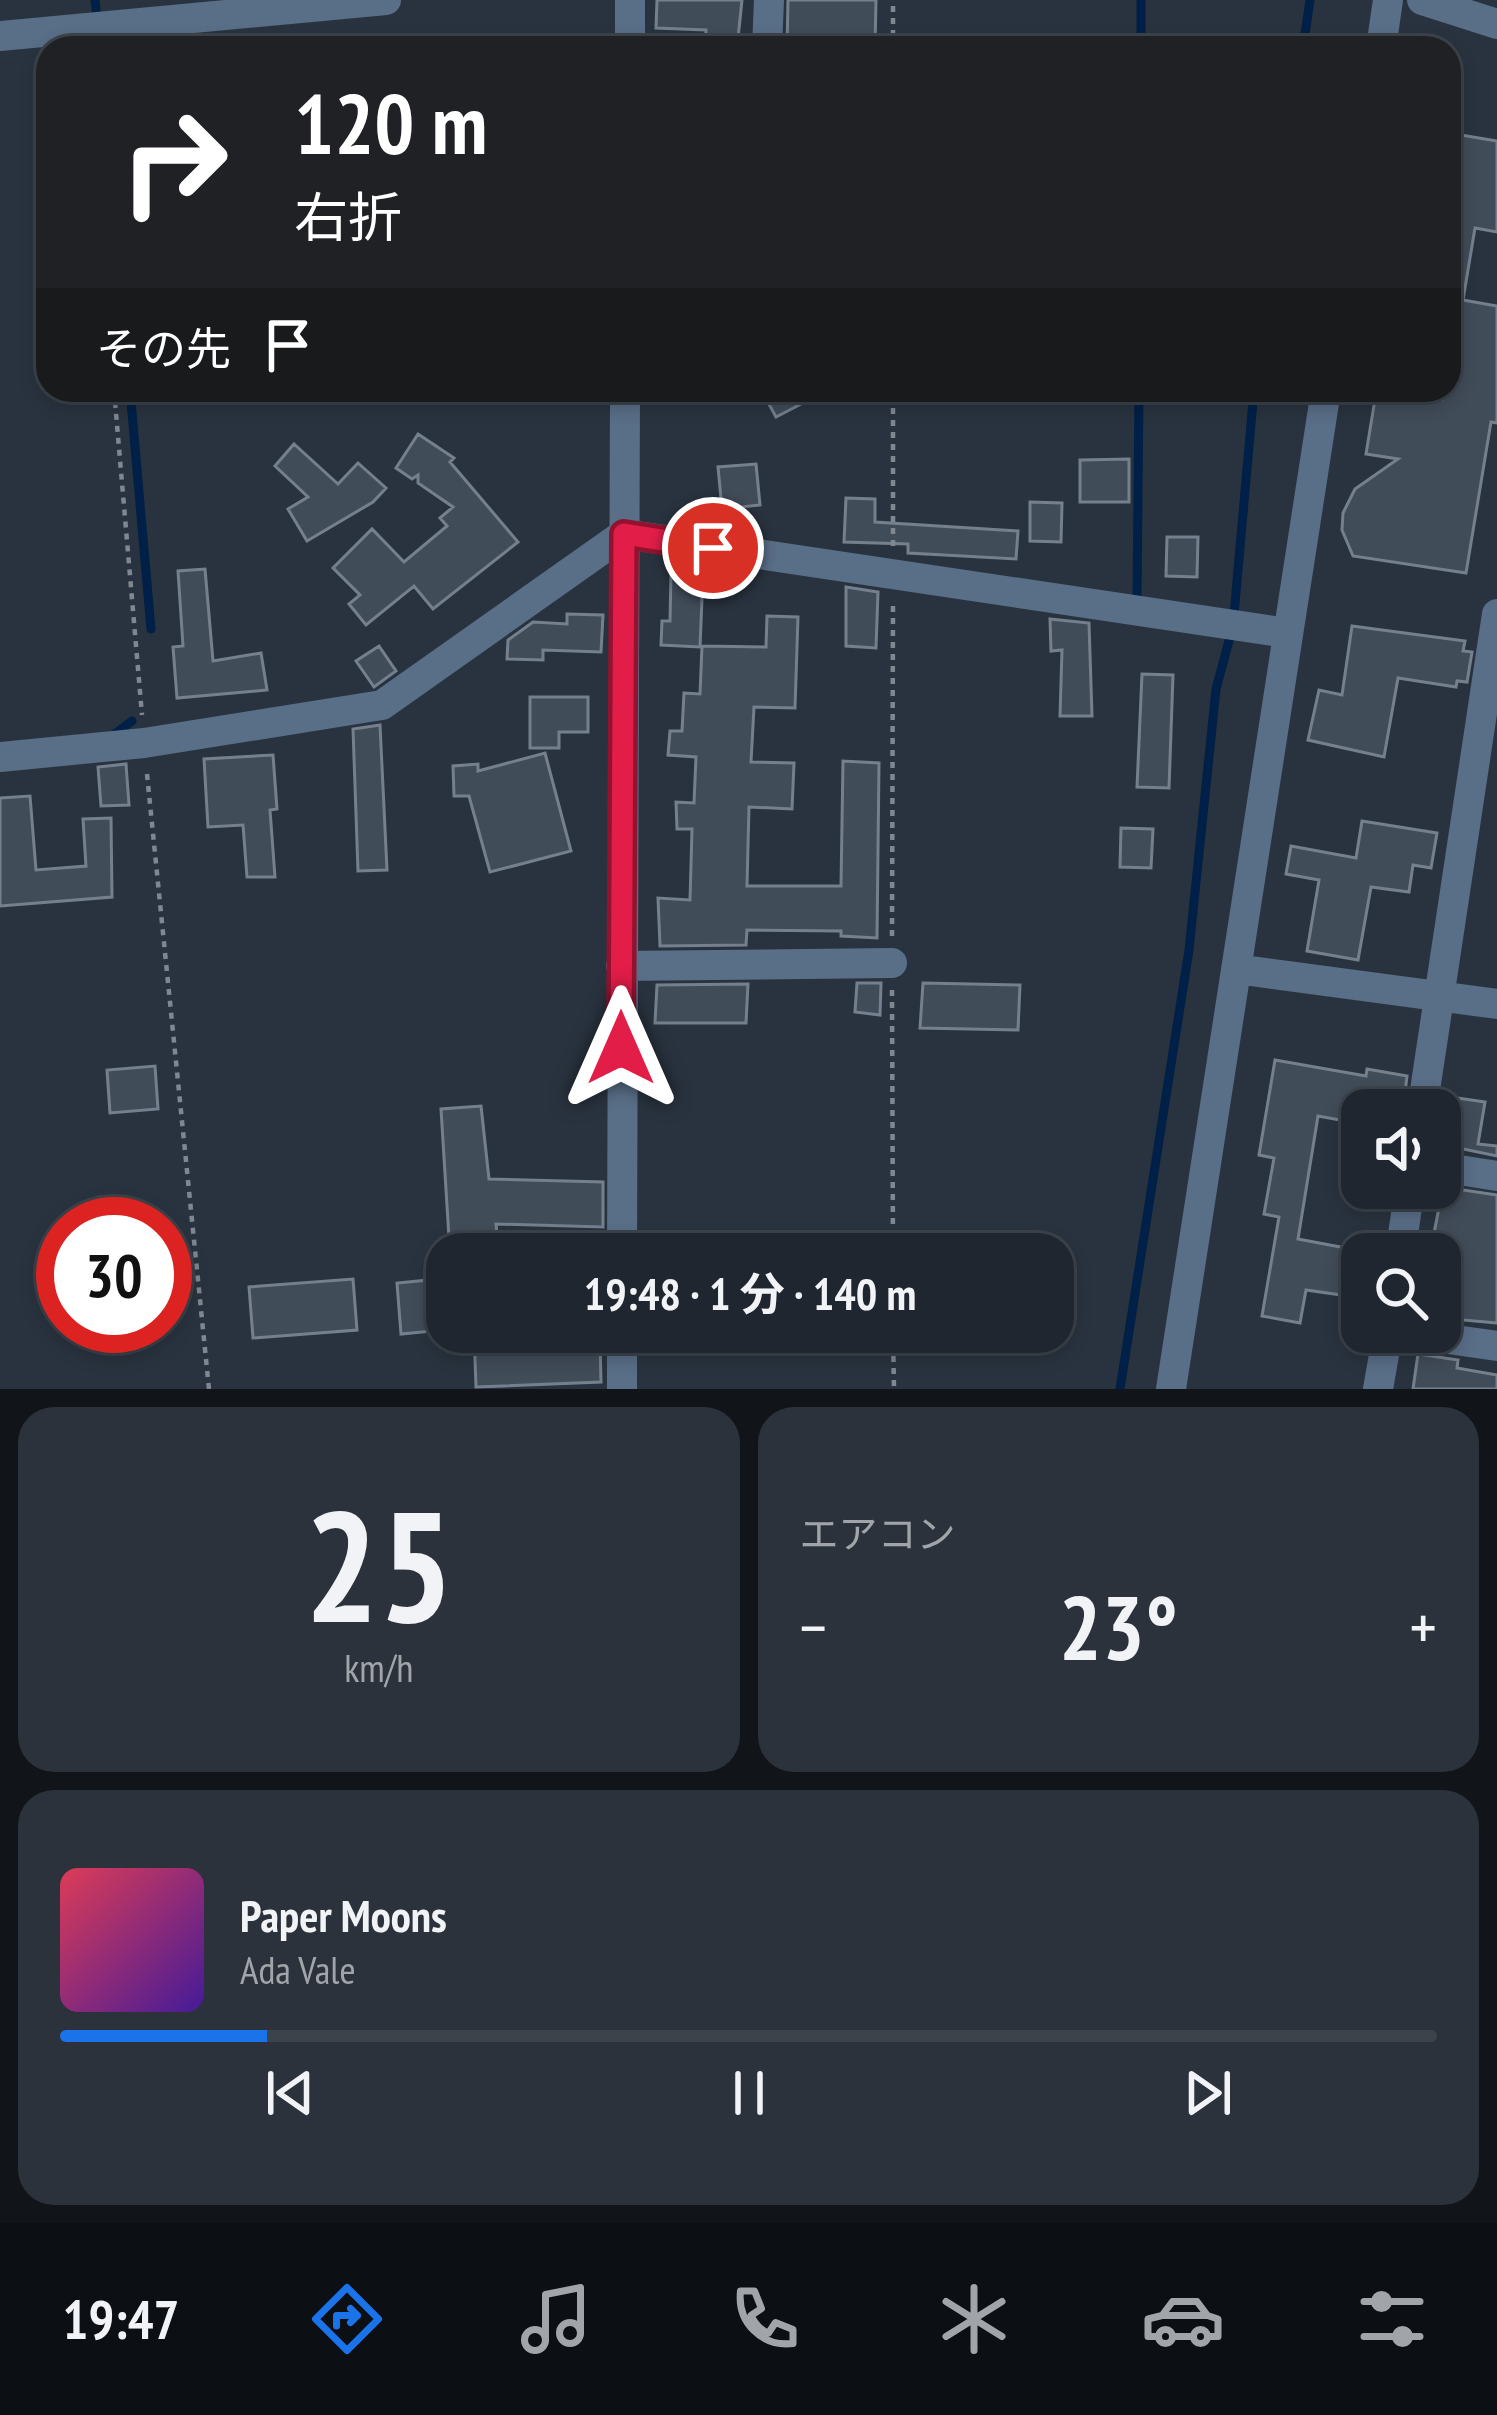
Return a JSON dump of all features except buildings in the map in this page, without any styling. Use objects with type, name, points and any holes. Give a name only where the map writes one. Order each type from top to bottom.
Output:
[{"type":"street","points":[[0,35],[386,0]]},
{"type":"street","points":[[630,36],[631,0]]},
{"type":"street","points":[[767,36],[769,0]]},
{"type":"street","points":[[1383,36],[1388,0]]},
{"type":"street","points":[[1422,0],[1497,24]]},
{"type":"street","points":[[622,1233],[626,402]]},
{"type":"street","points":[[1171,1389],[1324,402]]},
{"type":"street","points":[[0,758],[144,743],[382,705],[624,534],[1287,633]]},
{"type":"street","points":[[1425,1089],[1497,614]]},
{"type":"street","points":[[621,966],[892,963]]},
{"type":"street","points":[[1236,969],[1497,1004]]},
{"type":"street","points":[[1461,1170],[1497,1176]]},
{"type":"street","points":[[1461,1341],[1497,1346]]},
{"type":"street","points":[[622,1353],[622,1389]]},
{"type":"street","points":[[1378,1389],[1384,1353]]},
{"type":"path","points":[[893,0],[893,36]]},
{"type":"path","points":[[115,402],[209,1389]]},
{"type":"path","points":[[893,402],[893,1233]]},
{"type":"path","points":[[893,1353],[894,1389]]},
{"type":"waterway","points":[[95,0],[99,36]]},
{"type":"waterway","points":[[1141,0],[1141,36]]},
{"type":"waterway","points":[[1305,36],[1310,0]]},
{"type":"waterway","points":[[131,402],[151,629]]},
{"type":"waterway","points":[[1137,597],[1139,402]]},
{"type":"waterway","points":[[1120,1389],[1189,950],[1216,689],[1233,626],[1253,402]]},
{"type":"waterway","points":[[113,735],[132,721]]},
{"type":"route","points":[[621,1048],[624,534],[713,548]]}]
